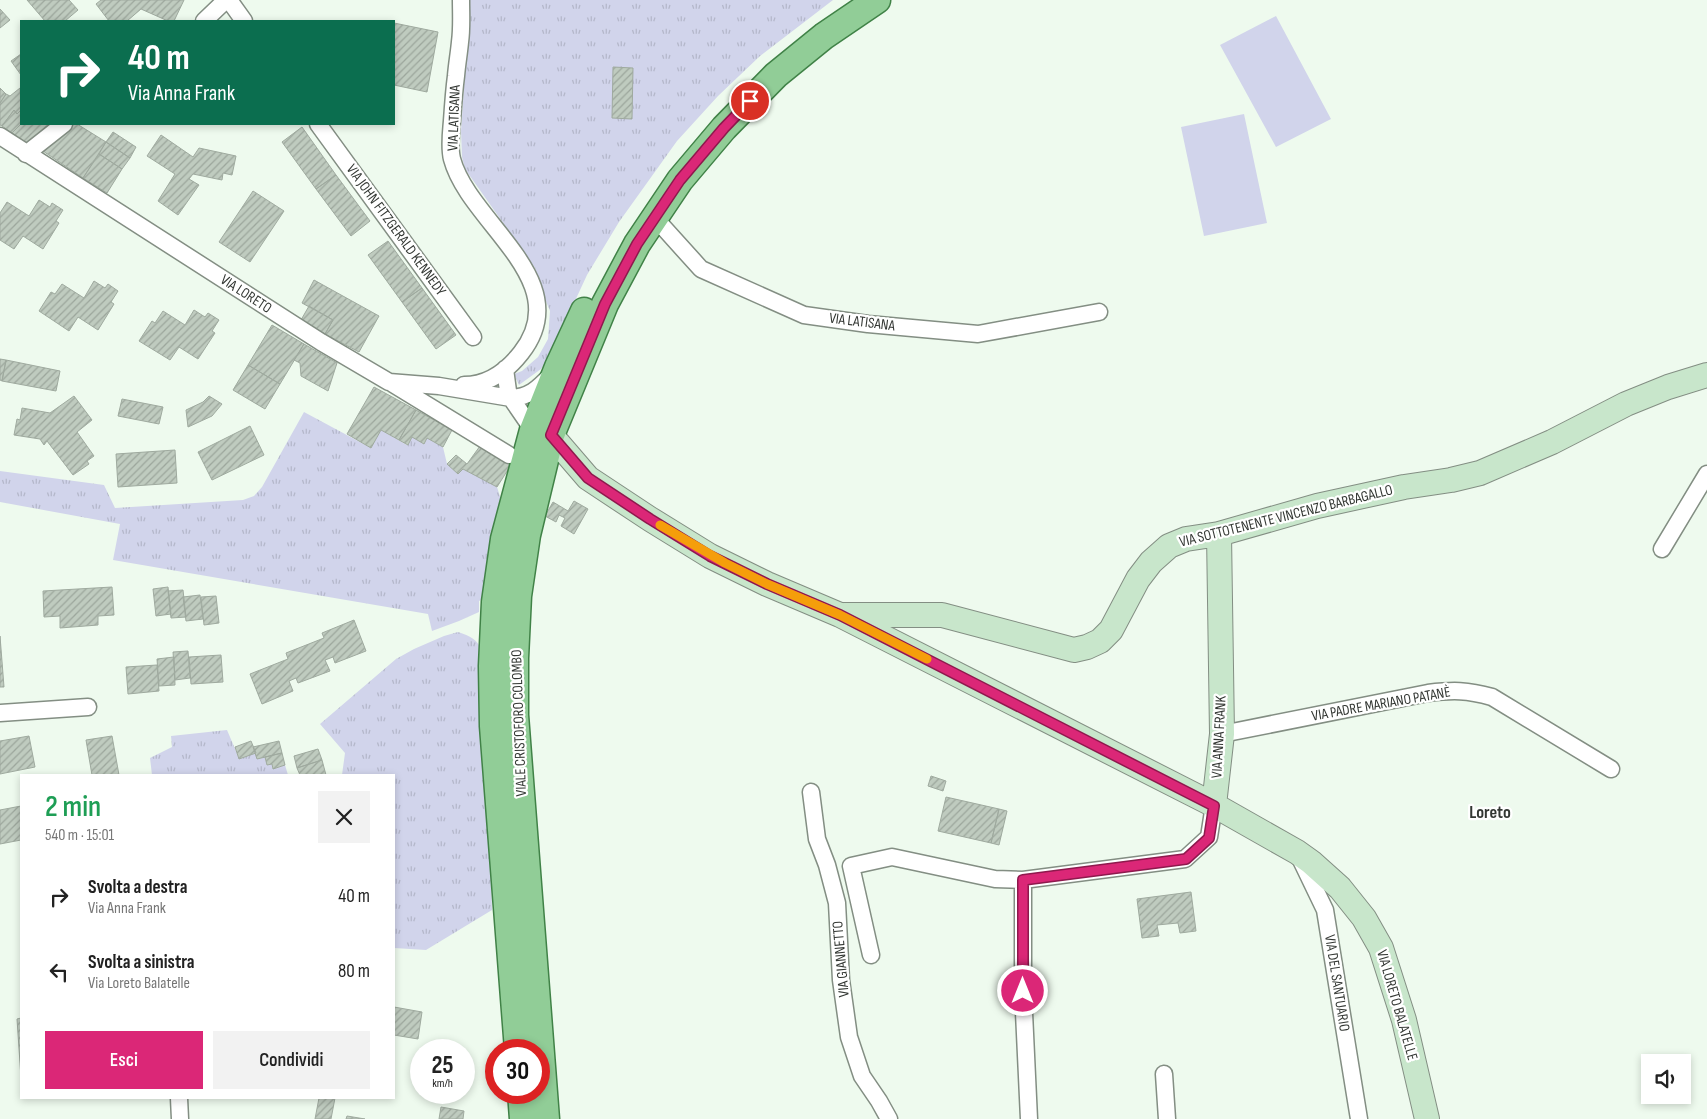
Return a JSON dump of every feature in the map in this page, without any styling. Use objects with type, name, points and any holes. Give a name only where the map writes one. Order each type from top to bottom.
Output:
[{"type":"main road","name":"VIALE CRISTOFORO COLOMBO","points":[[546,1119],[515,715],[514,658],[518,596],[542,433],[558,367],[587,304],[621,239],[665,176],[708,123],[762,68],[811,28],[852,0]]},
{"type":"main road","name":"VIALE CRISTOFORO COLOMBO","points":[[517,1039],[493,726],[492,666],[495,602],[504,539],[542,433],[605,304],[637,244],[680,180],[724,128],[776,75],[824,36],[877,0]]},
{"type":"main road","points":[[523,1104],[524,1119]]},
{"type":"street","points":[[205,20],[227,0],[243,20]]},
{"type":"street","name":"VIA LATISANA","points":[[439,386],[474,385],[487,382],[505,370],[516,360],[530,342],[536,326],[538,306],[533,287],[522,264],[513,250],[479,210],[457,173],[452,157],[452,120],[460,41],[461,0]]},
{"type":"street","points":[[26,154],[63,125]]},
{"type":"street","name":"VIA JOHN FITZGERALD KENNEDY","points":[[319,125],[473,337]]},
{"type":"street","name":"VIA LORETO","points":[[0,136],[320,342],[389,382],[439,386],[511,398]]},
{"type":"street","name":"VIA LATISANA","points":[[655,218],[701,269],[804,315],[868,324],[978,334],[1099,312]]},
{"type":"street","points":[[511,398],[523,398],[530,394],[558,367]]},
{"type":"street","points":[[505,370],[511,398],[542,433]]},
{"type":"street","name":"VIA SOTTOTENENTE VINCENZO BARBAGALLO","points":[[840,615],[942,616],[1074,650],[1087,647],[1100,641],[1111,630],[1138,579],[1151,562],[1169,546],[1186,539],[1219,534],[1318,506],[1480,473],[1552,442],[1626,404],[1668,387],[1707,377]]},
{"type":"street","points":[[389,382],[509,455]]},
{"type":"street","name":"VIA LORETO BALATELLE","points":[[542,433],[588,478],[650,519],[727,564],[767,584],[840,615],[1214,806],[1297,852],[1311,862],[1340,888],[1364,918],[1382,948],[1404,1020],[1427,1119]]},
{"type":"street","points":[[1662,549],[1707,474]]},
{"type":"street","name":"VIA ANNA FRANK","points":[[827,865],[851,866],[892,857],[995,879],[1023,880],[1186,859],[1209,838],[1222,734],[1219,534]]},
{"type":"street","name":"VIA PADRE MARIANO PATANÈ","points":[[1222,734],[1428,693],[1451,690],[1470,691],[1492,697],[1611,769]]},
{"type":"street","points":[[0,713],[88,707]]},
{"type":"street","name":"VIA GIANNETTO","points":[[811,792],[817,839],[827,865],[837,903],[841,980],[849,1037],[862,1076],[879,1101],[888,1119]]},
{"type":"street","name":"VIA DEL SANTUARIO","points":[[1297,852],[1325,910],[1359,1119]]},
{"type":"street","points":[[851,866],[871,955]]},
{"type":"street","points":[[1023,880],[1023,991],[1029,1119]]},
{"type":"street","points":[[1164,1074],[1168,1119]]},
{"type":"street","points":[[179,1099],[180,1119]]},
{"type":"green space","points":[[470,0],[833,0],[760,56],[718,96],[677,141],[619,222],[587,275],[548,359],[541,369],[519,385],[514,374],[522,371],[538,357],[548,339],[550,311],[535,268],[465,169],[462,157],[461,131]]},
{"type":"green space","points":[[1276,16],[1331,119],[1276,147],[1220,45]]},
{"type":"green space","points":[[1244,114],[1267,223],[1204,236],[1181,127]]},
{"type":"green space","points":[[304,412],[371,448],[381,430],[407,445],[412,437],[424,443],[427,438],[443,447],[447,464],[458,474],[463,469],[497,487],[502,503],[487,597],[479,601],[479,612],[432,631],[428,614],[113,560],[120,524],[0,502],[0,471],[104,485],[115,508],[243,500],[254,496],[262,487]]},
{"type":"green space","points":[[458,632],[466,635],[478,644],[482,652],[489,791],[492,910],[426,950],[395,948],[395,774],[342,774],[345,753],[320,724],[396,659],[444,636]]},
{"type":"green space","points":[[227,730],[239,758],[256,753],[257,759],[265,757],[267,765],[272,764],[273,769],[285,765],[288,774],[152,774],[150,758],[172,747],[171,736]]},
{"type":"building","points":[[27,0],[69,0],[78,10],[66,20],[44,20]]},
{"type":"building","points":[[101,0],[184,0],[174,20],[166,20],[141,9],[128,20],[108,20],[96,4]]},
{"type":"building","points":[[0,9],[10,20],[0,28]]},
{"type":"building","points":[[395,23],[438,32],[427,92],[395,85]]},
{"type":"building","points":[[20,55],[20,74],[11,61]]},
{"type":"building","points":[[613,67],[633,68],[632,119],[612,118]]},
{"type":"building","points":[[0,88],[6,94],[0,103]]},
{"type":"building","points":[[20,88],[20,111],[17,114],[14,110],[2,126],[0,125],[0,103],[6,94],[10,96]]},
{"type":"building","points":[[14,110],[17,114],[20,111],[20,125],[12,133],[2,126]]},
{"type":"building","points":[[20,125],[55,125],[30,146],[12,133]]},
{"type":"building","points":[[72,125],[79,125],[106,142],[83,178],[40,149]]},
{"type":"building","points":[[302,127],[336,175],[316,189],[282,142]]},
{"type":"building","points":[[113,132],[136,147],[130,158],[106,142]]},
{"type":"building","points":[[161,135],[193,157],[199,148],[236,156],[232,175],[223,173],[222,180],[193,174],[189,179],[199,185],[178,215],[158,201],[175,174],[147,156]]},
{"type":"building","points":[[106,142],[130,158],[122,169],[99,154]]},
{"type":"building","points":[[99,154],[122,169],[107,193],[83,178]]},
{"type":"building","points":[[336,175],[370,221],[351,236],[316,189]]},
{"type":"building","points":[[253,191],[284,211],[250,262],[219,242]]},
{"type":"building","points":[[39,200],[50,207],[52,203],[63,210],[56,221],[59,223],[43,249],[23,236],[14,249],[0,240],[0,213],[7,202],[29,216]]},
{"type":"building","points":[[388,241],[422,288],[402,302],[368,255]]},
{"type":"building","points":[[314,280],[379,316],[359,352],[325,334],[333,320],[302,303]]},
{"type":"building","points":[[94,281],[105,288],[108,284],[118,291],[111,302],[114,304],[98,330],[78,317],[69,331],[39,311],[51,292],[55,294],[62,284],[84,298]]},
{"type":"building","points":[[422,288],[456,335],[436,349],[402,302]]},
{"type":"building","points":[[309,306],[333,320],[325,334],[301,320]]},
{"type":"building","points":[[194,310],[205,317],[208,313],[219,320],[212,331],[215,333],[198,359],[179,347],[170,360],[139,341],[152,321],[155,323],[163,311],[185,325]]},
{"type":"building","points":[[272,325],[304,344],[280,384],[248,365]]},
{"type":"building","points":[[304,344],[337,363],[328,391],[301,376],[300,363],[294,360]]},
{"type":"building","points":[[0,359],[6,360],[2,381],[0,380]]},
{"type":"building","points":[[6,360],[60,371],[56,391],[2,381]]},
{"type":"building","points":[[248,365],[280,384],[265,409],[233,390]]},
{"type":"building","points":[[374,387],[416,410],[399,440],[381,430],[371,448],[347,434]]},
{"type":"building","points":[[74,396],[92,420],[77,432],[94,456],[87,461],[89,464],[73,475],[47,441],[44,445],[40,439],[14,435],[17,419],[20,420],[22,408],[50,413]]},
{"type":"building","points":[[209,396],[222,404],[212,416],[188,427],[186,410],[203,402]]},
{"type":"building","points":[[122,399],[163,407],[159,424],[118,416]]},
{"type":"building","points":[[416,410],[452,430],[443,447],[427,438],[424,444],[412,437],[408,445],[399,440]]},
{"type":"building","points":[[250,426],[264,455],[212,480],[198,452]]},
{"type":"building","points":[[480,446],[511,465],[497,487],[463,469],[458,474],[447,464],[456,455],[467,464]]},
{"type":"building","points":[[175,450],[177,483],[118,487],[116,454]]},
{"type":"building","points":[[574,501],[588,509],[574,534],[561,526],[565,518],[559,515],[556,522],[545,516],[553,502],[568,511]]},
{"type":"building","points":[[112,587],[114,615],[98,616],[98,625],[60,628],[60,616],[44,617],[43,591]]},
{"type":"building","points":[[168,587],[171,614],[156,616],[153,589]]},
{"type":"building","points":[[183,590],[186,617],[171,618],[168,591]]},
{"type":"building","points":[[200,595],[203,619],[186,621],[183,597]]},
{"type":"building","points":[[216,596],[219,623],[204,625],[201,597]]},
{"type":"building","points":[[354,620],[366,651],[335,663],[333,657],[325,660],[330,671],[298,683],[296,678],[289,681],[293,691],[262,704],[250,674],[288,659],[286,653],[324,638],[322,633]]},
{"type":"building","points":[[0,636],[4,687],[0,687]]},
{"type":"building","points":[[188,651],[190,678],[175,680],[173,652]]},
{"type":"building","points":[[221,655],[223,682],[191,684],[189,657]]},
{"type":"building","points":[[174,657],[175,685],[159,686],[157,659]]},
{"type":"building","points":[[157,665],[159,691],[128,694],[126,667]]},
{"type":"building","points":[[29,736],[35,767],[0,774],[0,741]]},
{"type":"building","points":[[112,736],[119,774],[92,774],[86,740]]},
{"type":"building","points":[[251,741],[256,753],[239,759],[235,747]]},
{"type":"building","points":[[279,741],[282,753],[257,759],[253,747]]},
{"type":"building","points":[[318,749],[322,760],[297,768],[294,756]]},
{"type":"building","points":[[282,753],[285,765],[273,769],[272,764],[267,765],[265,757]]},
{"type":"building","points":[[322,760],[326,774],[300,774],[297,768]]},
{"type":"building","points":[[931,776],[946,781],[943,791],[928,786]]},
{"type":"building","points":[[946,797],[999,809],[991,843],[938,831]]},
{"type":"building","points":[[20,806],[20,840],[0,844],[0,810]]},
{"type":"building","points":[[999,809],[1007,811],[999,845],[991,843]]},
{"type":"building","points":[[1191,892],[1196,931],[1180,933],[1178,923],[1157,925],[1159,936],[1142,938],[1137,899]]},
{"type":"building","points":[[395,1007],[422,1012],[418,1039],[395,1035]]},
{"type":"building","points":[[20,1018],[20,1063],[17,1019]]},
{"type":"building","points":[[319,1099],[335,1099],[331,1119],[315,1119]]},
{"type":"building","points":[[441,1107],[464,1111],[463,1119],[439,1119]]},
{"type":"building","points":[[347,1116],[365,1119],[346,1119]]},
{"type":"slow traffic","points":[[660,525],[710,556],[767,584],[840,615],[927,659]]},
{"type":"district","name":"Loreto","points":[[1490,812]]},
{"type":"route","points":[[750,101],[724,128],[680,180],[637,244],[605,304],[551,435],[588,478],[710,556],[767,584],[840,615],[1214,806],[1209,838],[1186,859],[1023,880],[1023,991]]}]
